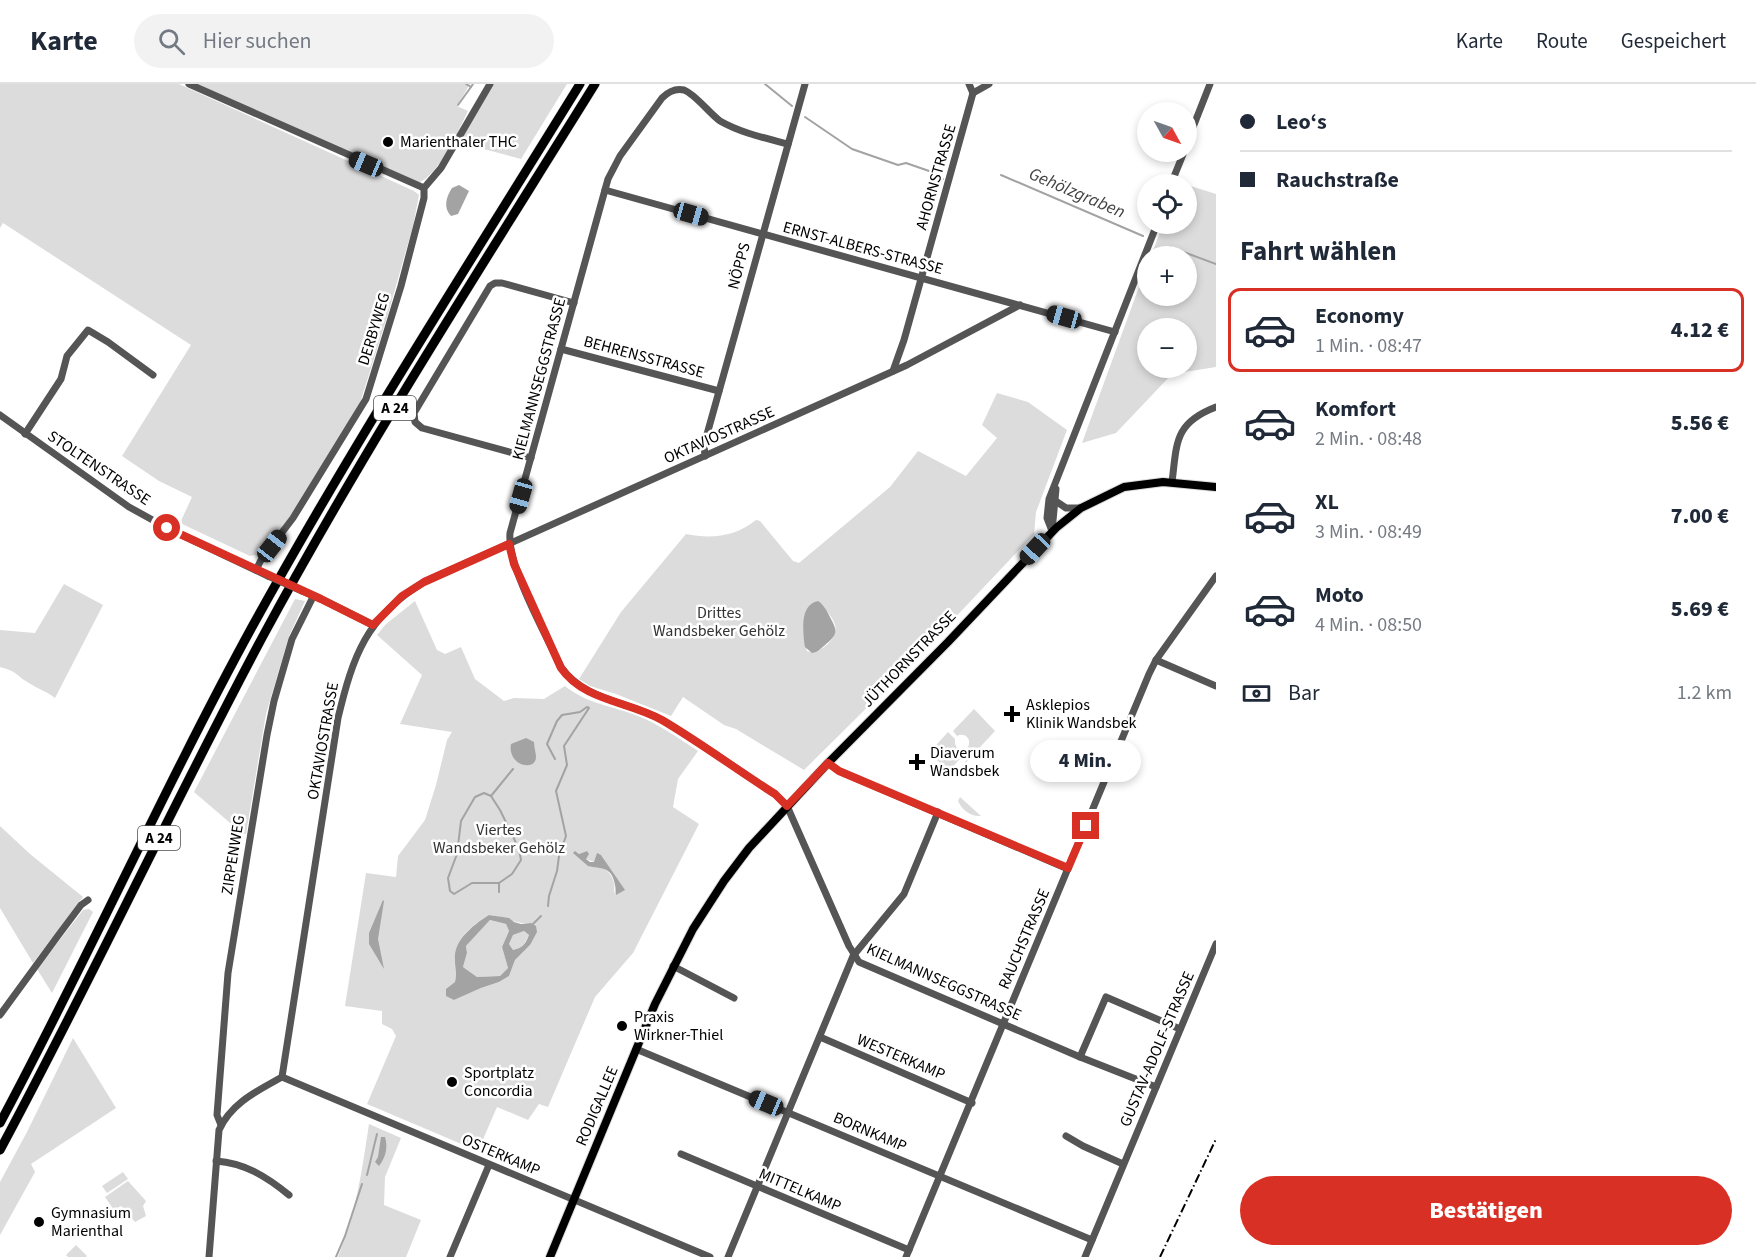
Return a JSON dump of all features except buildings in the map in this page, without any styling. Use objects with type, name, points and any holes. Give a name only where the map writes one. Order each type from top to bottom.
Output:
[{"type":"highway","name":"A 24","points":[[0,1123],[194,738],[286,567],[391,390],[580,84]]},
{"type":"highway","name":"A 24","points":[[0,1150],[207,743],[298,572],[370,449],[595,84]]},
{"type":"main road","name":"JÜTHORNSTRASSE","points":[[787,806],[948,642],[1052,531],[1081,508],[1124,487],[1147,482],[1172,482],[1216,487]]},
{"type":"main road","name":"RODIGALLEE","points":[[550,1257],[673,966],[693,929],[724,881],[749,848],[787,806]]},
{"type":"street","points":[[189,84],[424,188]]},
{"type":"street","name":"DERBYWEG","points":[[256,570],[293,518],[366,399],[401,286],[424,198],[424,188],[441,168],[490,84]]},
{"type":"street","name":"NÖPPS","points":[[705,456],[704,445],[805,84]]},
{"type":"street","points":[[969,84],[973,93],[989,84]]},
{"type":"street","points":[[1197,118],[1210,84]]},
{"type":"street","name":"KIELMANNSEGGSTRASSE","points":[[788,144],[739,130],[710,114],[688,92],[676,90],[671,91],[652,110],[620,156],[608,179],[510,533],[509,544],[518,574],[561,668],[571,680],[585,690],[660,719],[775,794],[787,806],[853,956],[859,962],[1080,1057],[1156,1087]]},
{"type":"street","name":"AHORNSTRASSE","points":[[893,371],[973,93]]},
{"type":"street","name":"ERNST-ALBERS-STRASSE","points":[[605,190],[1114,332]]},
{"type":"street","points":[[1052,531],[1046,512],[1049,499],[1153,234]]},
{"type":"street","points":[[531,458],[422,428],[415,422],[414,413],[490,286],[502,283],[574,303]]},
{"type":"street","name":"OKTAVIOSTRASSE","points":[[282,1077],[338,718],[351,666],[359,648],[373,625],[391,606],[417,586],[893,371],[1020,305]]},
{"type":"street","name":"STOLTENSTRASSE","points":[[26,434],[61,379],[68,356],[88,330],[153,375]]},
{"type":"street","name":"BEHRENSSTRASSE","points":[[561,349],[719,391]]},
{"type":"street","points":[[1172,482],[1177,437],[1202,412],[1216,406]]},
{"type":"street","name":"STOLTENSTRASSE","points":[[0,415],[129,507],[167,528],[373,625]]},
{"type":"street","points":[[1052,531],[1057,481]]},
{"type":"street","points":[[1054,500],[1066,508],[1081,508]]},
{"type":"street","name":"RAUCHSTRASSE","points":[[908,1254],[1156,660],[1215,580]]},
{"type":"street","name":"ZIRPENWEG","points":[[221,1125],[217,1115],[225,997],[257,795],[274,701],[292,639],[313,597]]},
{"type":"street","points":[[1156,660],[1216,686]]},
{"type":"street","points":[[828,763],[839,771],[1068,868]]},
{"type":"street","points":[[728,1257],[853,956],[904,894],[938,812]]},
{"type":"street","points":[[0,1015],[87,900]]},
{"type":"street","name":"GUSTAV-ADOLF-STRASSE","points":[[1085,1257],[1216,944]]},
{"type":"street","points":[[673,966],[734,998]]},
{"type":"street","points":[[1080,1057],[1106,997],[1180,1029]]},
{"type":"street","name":"WESTERKAMP","points":[[820,1037],[972,1103]]},
{"type":"street","name":"BORNKAMP","points":[[636,1049],[1092,1240]]},
{"type":"street","points":[[209,1257],[217,1136],[221,1125],[240,1103],[282,1077]]},
{"type":"street","name":"OSTERKAMP","points":[[282,1077],[710,1257]]},
{"type":"street","points":[[1066,1136],[1123,1164]]},
{"type":"street","name":"MITTELKAMP","points":[[681,1154],[908,1254]]},
{"type":"street","points":[[216,1161],[231,1162],[250,1169],[273,1182],[289,1195]]},
{"type":"street","points":[[450,1257],[489,1165]]},
{"type":"green space","points":[[0,84],[179,84],[419,195],[413,226],[360,403],[291,518],[259,558],[255,555],[250,556],[180,523],[192,497],[159,481],[122,456],[191,345],[3,223],[0,228]]},
{"type":"green space","name":"Marienthaler THC","points":[[197,84],[470,84],[457,106],[468,111],[453,140],[433,171],[418,183]]},
{"type":"green space","points":[[493,84],[567,84],[521,159],[458,142]]},
{"type":"green space","points":[[1197,188],[1216,194],[1216,367],[1197,370],[1197,318],[1137,318],[1137,378],[1168,378],[1116,433],[1082,443],[1137,292],[1137,306],[1197,306],[1197,246],[1155,246],[1159,234],[1197,234]]},
{"type":"green space","name":"Drittes Wandsbeker Gehölz","points":[[997,393],[1028,402],[1067,430],[1036,512],[1034,534],[915,660],[804,770],[736,729],[724,725],[683,697],[671,716],[590,686],[579,679],[621,612],[686,534],[722,535],[740,530],[756,520],[760,521],[793,561],[799,563],[890,487],[918,451],[966,476],[997,438],[982,425]],"holes":[[[822,604],[835,625],[834,635],[827,645],[817,651],[807,651],[804,624]]]},
{"type":"green space","points":[[64,584],[103,605],[55,698],[14,672],[0,667],[0,630],[35,633]]},
{"type":"green space","points":[[295,599],[305,601],[289,636],[266,714],[246,834],[243,834],[194,792]]},
{"type":"green space","name":"Viertes Wandsbeker Gehölz","points":[[415,601],[437,650],[445,654],[461,647],[475,679],[504,701],[514,698],[544,699],[565,686],[591,701],[646,719],[698,751],[678,779],[673,807],[699,824],[633,953],[595,997],[548,1107],[539,1104],[528,1120],[497,1107],[478,1151],[367,1104],[396,1036],[392,1029],[382,1024],[382,1011],[345,1006],[366,873],[396,877],[398,856],[425,820],[447,740],[452,732],[400,724],[422,675],[377,635],[386,624]],"holes":[[[575,851],[579,854],[587,851],[586,859],[594,862],[601,855],[624,890],[616,895],[612,877],[607,871],[601,866],[592,867]],[[489,915],[520,923],[531,923],[530,945],[515,960],[509,976],[454,1000],[447,989],[455,982],[455,957],[459,942],[468,931]]]},
{"type":"green space","points":[[974,709],[995,731],[957,772],[974,751],[968,747],[967,737],[957,736],[953,731]]},
{"type":"green space","points":[[948,732],[955,739],[957,748],[967,751],[949,771],[929,753]]},
{"type":"green space","points":[[960,797],[981,816],[964,810],[958,801]]},
{"type":"green space","points":[[0,826],[83,897],[33,963],[0,908]]},
{"type":"green space","points":[[89,909],[93,912],[52,993],[37,969],[83,910]]},
{"type":"green space","points":[[490,920],[506,924],[509,931],[502,947],[508,968],[500,976],[477,977],[463,967],[467,953],[466,946]]},
{"type":"green space","points":[[524,931],[529,935],[521,946],[513,950],[509,944],[513,935]]},
{"type":"green space","points":[[73,1038],[116,1108],[31,1164],[35,1172],[0,1235],[0,1182]]},
{"type":"green space","points":[[369,1124],[401,1138],[385,1177],[384,1205],[421,1220],[406,1257],[338,1257],[354,1208]]},
{"type":"green space","points":[[123,1172],[128,1179],[107,1193],[102,1186]]},
{"type":"green space","points":[[128,1181],[146,1201],[143,1206],[146,1216],[135,1222],[121,1206],[114,1210],[105,1197]]},
{"type":"green space","points":[[76,1245],[87,1256],[86,1257],[66,1255]]},
{"type":"shaded area","points":[[459,185],[469,191],[458,214],[451,216],[446,206],[447,199],[452,188]]},
{"type":"shaded area","points":[[818,601],[828,613],[835,633],[824,646],[812,653],[805,647],[804,620],[808,608]]},
{"type":"shaded area","points":[[526,738],[534,742],[536,757],[535,762],[527,765],[517,762],[511,751],[511,744]]},
{"type":"shaded area","points":[[575,851],[579,854],[587,851],[589,854],[586,859],[590,862],[594,862],[597,853],[601,855],[625,890],[616,895],[614,879],[609,871],[588,866],[573,853]]},
{"type":"shaded area","points":[[383,900],[378,939],[384,969],[369,944],[369,933]]},
{"type":"shaded area","points":[[489,915],[509,918],[521,924],[531,923],[536,926],[537,932],[530,945],[515,960],[509,976],[454,1000],[446,996],[446,989],[455,982],[455,957],[459,942],[473,926]],"holes":[[[490,920],[506,924],[509,931],[502,947],[508,968],[500,976],[477,977],[463,967],[467,953],[466,946]],[[524,931],[529,935],[527,940],[522,946],[513,950],[509,944],[513,935]]]},
{"type":"shaded area","points":[[381,1137],[385,1137],[386,1148],[385,1156],[379,1166],[375,1162]]},
{"type":"waterway","name":"Gehölzgraben","points":[[466,84],[471,87],[473,84]]},
{"type":"waterway","name":"Gehölzgraben","points":[[765,84],[792,106]]},
{"type":"waterway","points":[[458,105],[471,87]]},
{"type":"waterway","name":"Gehölzgraben","points":[[805,117],[852,149],[898,165],[906,163],[932,172],[943,179]]},
{"type":"waterway","name":"Gehölzgraben","points":[[1001,175],[1143,236]]},
{"type":"waterway","name":"Gehölzgraben","points":[[1197,257],[1216,264]]},
{"type":"waterway","points":[[548,906],[566,836],[556,791],[567,765],[564,746],[589,708],[562,715],[557,721],[547,744],[555,759]]},
{"type":"waterway","points":[[491,796],[513,769]]},
{"type":"waterway","points":[[484,793],[491,796],[500,810],[519,849],[521,860],[512,874],[499,883],[472,883],[454,894],[450,891],[448,878],[457,854],[461,821],[475,797],[484,793]]},
{"type":"waterway","points":[[499,883],[499,892]]},
{"type":"waterway","points":[[533,924],[541,916]]},
{"type":"waterway","points":[[367,1175],[377,1134]]},
{"type":"waterway","points":[[336,1257],[362,1184]]},
{"type":"railway","points":[[1160,1257],[1216,1139]]},
{"type":"place","name":"Marienthaler THC","points":[[388,142]]},
{"type":"place","name":"Asklepios Klinik Wandsbek","points":[[1012,714]]},
{"type":"place","name":"Diaverum Wandsbek","points":[[917,762]]},
{"type":"place","name":"Praxis Wirkner-Thiel","points":[[622,1026]]},
{"type":"place","name":"Sportplatz Concordia","points":[[452,1082]]},
{"type":"place","name":"Gymnasium Marienthal","points":[[39,1222]]},
{"type":"route","points":[[167,528],[373,625],[402,596],[424,582],[509,544],[514,564],[561,668],[571,680],[585,690],[660,719],[775,794],[787,806],[828,763],[839,771],[1068,868],[1086,826]]}]
